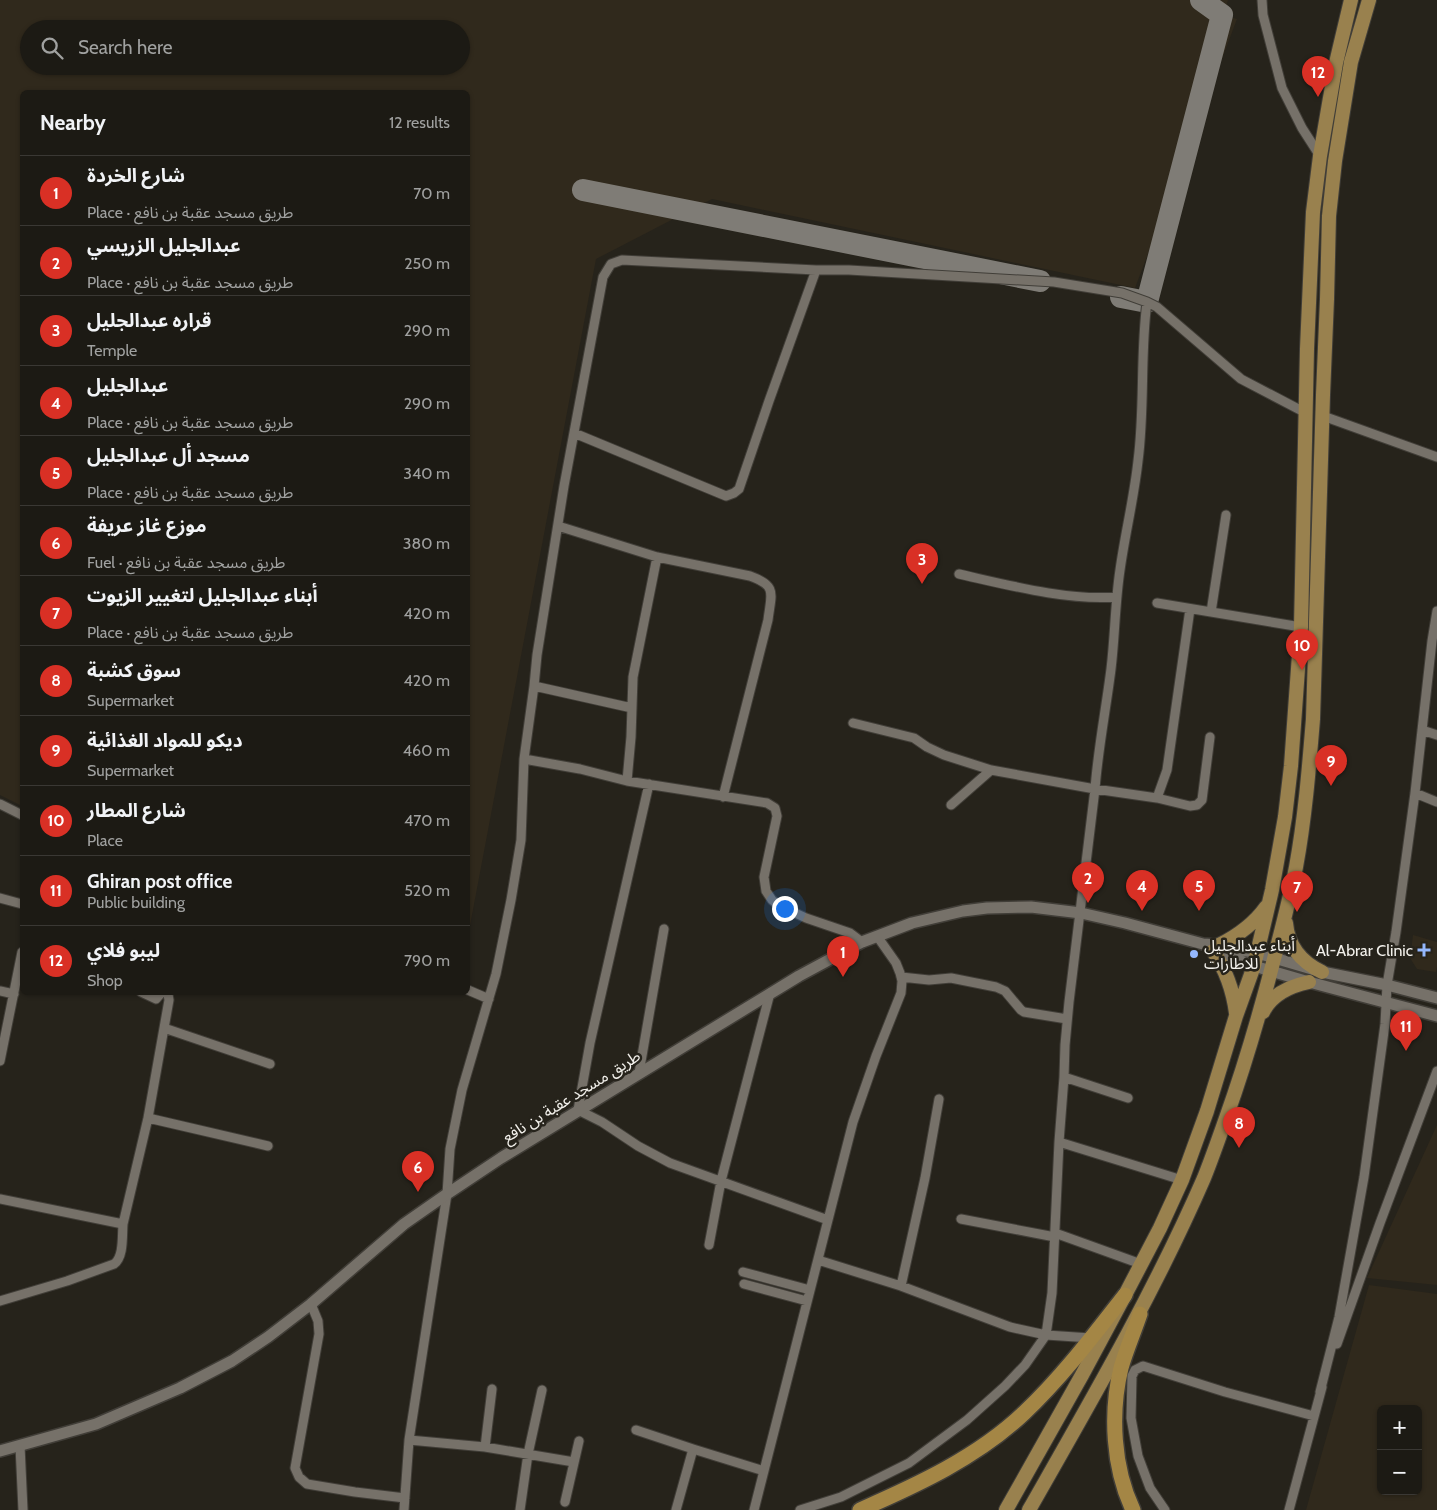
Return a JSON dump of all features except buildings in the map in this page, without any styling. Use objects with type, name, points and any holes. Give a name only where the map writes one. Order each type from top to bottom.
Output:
[{"type":"highway","points":[[860,1510],[921,1481],[956,1462],[995,1437],[1030,1407],[1068,1366],[1125,1294]]},
{"type":"highway","points":[[1133,1510],[1126,1496],[1119,1468],[1115,1435],[1115,1401],[1121,1368],[1140,1314]]},
{"type":"main road","points":[[1006,1510],[1078,1383],[1160,1228],[1182,1180],[1207,1111],[1255,960],[1272,890],[1291,766],[1301,627],[1307,349],[1313,212],[1320,156],[1336,63],[1351,0]]},
{"type":"main road","points":[[1029,1510],[1140,1314],[1204,1176],[1243,1071],[1259,1019],[1286,915],[1296,866],[1310,762],[1315,671],[1329,216],[1335,161],[1351,62],[1369,0]]},
{"type":"main road","points":[[1236,1016],[1231,986],[1212,947],[1235,936],[1250,925],[1268,904]]},
{"type":"main road","points":[[1286,915],[1288,935],[1292,945],[1304,961],[1322,972]]},
{"type":"main road","points":[[1259,1019],[1265,1007],[1274,998],[1290,988],[1309,982]]},
{"type":"street","points":[[1262,0],[1263,15],[1282,88],[1302,128],[1320,156]]},
{"type":"street","points":[[404,1510],[409,1440],[447,1194],[450,1149],[462,1090],[489,999],[504,933],[521,840],[524,759],[538,646],[603,277],[611,264],[622,260],[850,270],[1054,282],[1122,293],[1157,307],[1240,379],[1306,414]]},
{"type":"street","points":[[574,434],[726,496],[734,493],[739,489],[816,270]]},
{"type":"street","points":[[800,1510],[841,1497],[909,1463],[967,1420],[1005,1386],[1025,1365],[1046,1336],[1052,1293],[1067,1019],[1096,789],[1097,765],[1111,667],[1120,572],[1139,459],[1143,415],[1144,322],[1147,302]]},
{"type":"street","points":[[1322,416],[1437,457]]},
{"type":"street","points":[[1211,612],[1226,515]]},
{"type":"street","points":[[558,526],[657,557],[750,576],[768,585],[771,593],[768,620],[723,797]]},
{"type":"street","points":[[627,780],[634,677],[657,557]]},
{"type":"street","points":[[959,574],[1050,592],[1094,598],[1117,597]]},
{"type":"street","points":[[1157,603],[1301,627]]},
{"type":"street","points":[[1157,798],[1167,770],[1190,609]]},
{"type":"street","points":[[1289,1510],[1300,1474],[1339,1317],[1364,1177],[1385,1024],[1385,1002],[1415,793],[1437,611]]},
{"type":"street","points":[[534,686],[632,708]]},
{"type":"street","points":[[853,723],[914,738],[944,755],[991,770],[1157,798],[1190,806],[1197,805],[1202,800],[1210,737]]},
{"type":"street","points":[[1422,730],[1437,735]]},
{"type":"street","points":[[524,759],[649,784],[767,803],[775,808],[777,816],[764,877],[766,891],[772,900],[780,906],[806,918],[850,933],[862,942]]},
{"type":"street","points":[[951,805],[991,770]]},
{"type":"street","points":[[649,784],[590,1043],[578,1110],[602,1122],[638,1146],[670,1163],[828,1220]]},
{"type":"street","points":[[1415,793],[1437,802]]},
{"type":"street","points":[[0,804],[20,814]]},
{"type":"street","points":[[0,898],[20,903]]},
{"type":"street","name":"طريق مسجد عقبة بن نافع","points":[[0,1451],[96,1424],[180,1388],[239,1356],[268,1337],[311,1304],[386,1238],[501,1158],[770,993],[862,942],[877,936],[912,923],[963,911],[1024,907],[1053,909],[1126,922],[1273,965]]},
{"type":"street","points":[[639,1073],[664,929]]},
{"type":"street","points":[[754,1510],[853,1122],[901,993],[902,981],[896,963],[877,936]]},
{"type":"street","points":[[0,1061],[20,962]]},
{"type":"street","points":[[1273,965],[1388,985],[1437,998]]},
{"type":"street","points":[[1273,965],[1309,982],[1437,1016]]},
{"type":"street","points":[[901,977],[929,980],[951,978],[996,987],[1005,991],[1024,1012],[1067,1019]]},
{"type":"street","points":[[0,991],[14,994]]},
{"type":"street","points":[[470,991],[489,999]]},
{"type":"street","points":[[709,1245],[721,1181],[770,993]]},
{"type":"street","points":[[147,995],[156,999],[159,995]]},
{"type":"street","points":[[0,1301],[67,1282],[118,1261],[123,1224],[148,1118],[169,1000],[168,995]]},
{"type":"street","points":[[164,1028],[270,1064]]},
{"type":"street","points":[[1320,1392],[1383,1214],[1437,1071]]},
{"type":"street","points":[[1064,1077],[1128,1098]]},
{"type":"street","points":[[901,1286],[925,1178],[939,1099]]},
{"type":"street","points":[[148,1118],[268,1146]]},
{"type":"street","points":[[1059,1142],[1182,1180]]},
{"type":"street","points":[[0,1199],[123,1224]]},
{"type":"street","points":[[961,1219],[1055,1235],[1141,1264]]},
{"type":"street","points":[[818,1260],[901,1286],[1010,1327],[1046,1336],[1091,1338]]},
{"type":"street","points":[[743,1272],[810,1290]]},
{"type":"street","points":[[744,1284],[807,1301]]},
{"type":"street","points":[[311,1304],[318,1322],[319,1334],[295,1468],[298,1477],[307,1484],[405,1498]]},
{"type":"street","points":[[1165,1510],[1150,1488],[1138,1456],[1131,1418],[1132,1376],[1135,1370],[1142,1366],[1225,1392],[1314,1416]]},
{"type":"street","points":[[485,1447],[492,1389]]},
{"type":"street","points":[[520,1510],[528,1454],[542,1390]]},
{"type":"street","points":[[636,1430],[764,1471]]},
{"type":"street","points":[[409,1440],[485,1447],[574,1462]]},
{"type":"street","points":[[565,1502],[579,1442]]},
{"type":"street","points":[[20,1446],[23,1510]]},
{"type":"street","points":[[676,1510],[693,1449]]},
{"type":"shaded area","points":[[0,0],[1228,0],[1223,15],[1237,19],[1135,288],[712,199],[596,259],[470,925],[470,90],[20,90],[20,805],[0,795]]},
{"type":"shaded area","name":"Al-Abrar Clinic","points":[[1413,935],[1437,942],[1436,972],[1417,969],[1410,958]]},
{"type":"shaded area","points":[[1437,1125],[1437,1285],[1367,1278]]},
{"type":"shaded area","points":[[1369,1285],[1437,1294],[1437,1510],[1306,1510]]},
{"type":"taxiway","points":[[1121,297],[1147,302],[1222,15],[1201,0]]},
{"type":"taxiway","points":[[583,190],[1040,281]]},
{"type":"place","name":"ليبو فلاي","points":[[1318,97]]},
{"type":"place","name":"قراره عبدالجليل","points":[[922,584]]},
{"type":"place","name":"شارع المطار","points":[[1302,670]]},
{"type":"place","name":"ديكو للمواد الغذائية","points":[[1331,786]]},
{"type":"place","name":"عبدالجليل الزريسي","points":[[1088,903]]},
{"type":"place","name":"عبدالجليل","points":[[1142,911]]},
{"type":"place","name":"مسجد أل عبدالجليل","points":[[1199,911]]},
{"type":"place","name":"أبناء عبدالجليل لتغيير الزيوت","points":[[1297,912]]},
{"type":"place","name":"Al-Abrar Clinic","points":[[1424,950]]},
{"type":"place","name":"أبناء عبدالجليل للاطارات","points":[[1194,954]]},
{"type":"place","name":"شارع الخردة","points":[[843,977]]},
{"type":"place","name":"Ghiran post office","points":[[1406,1051]]},
{"type":"place","name":"سوق كشبة","points":[[1239,1148]]},
{"type":"place","name":"موزع غاز عريفة","points":[[418,1192]]}]
